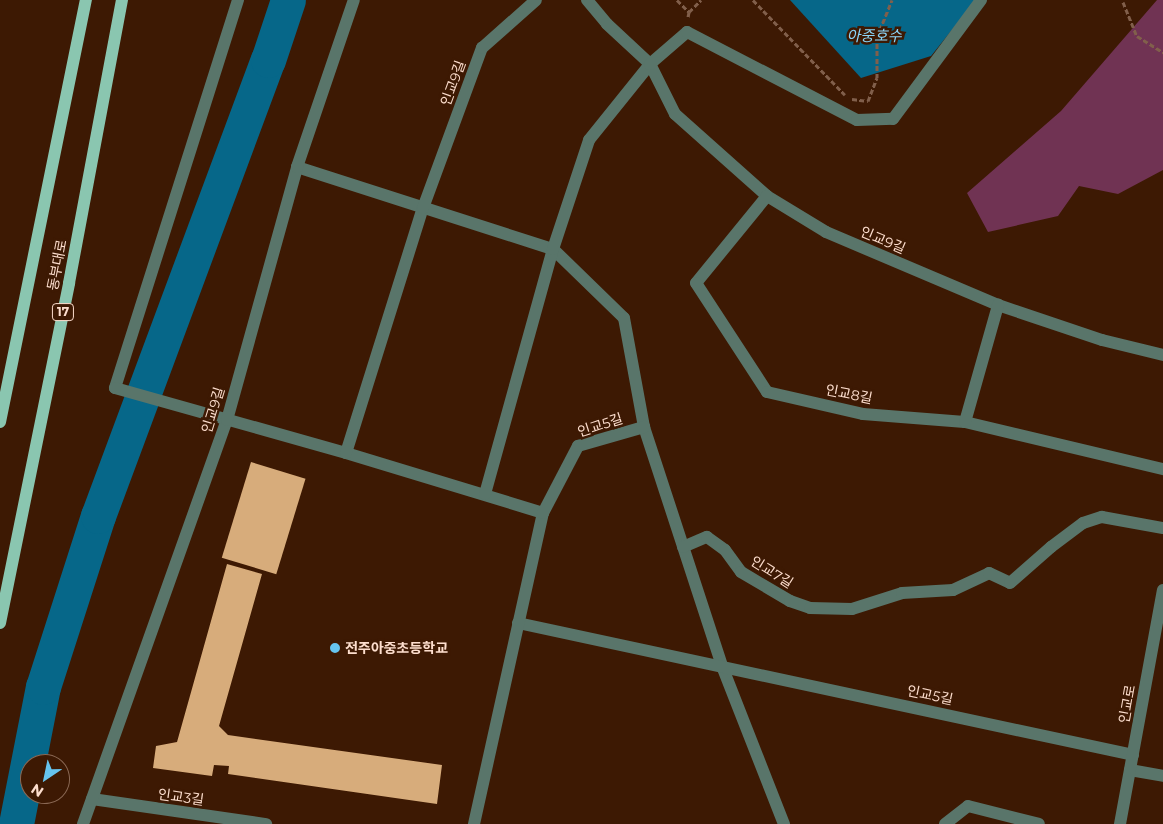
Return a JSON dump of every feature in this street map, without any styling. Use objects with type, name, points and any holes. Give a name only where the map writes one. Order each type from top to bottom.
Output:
[{"type":"main road","name":"동부대로","points":[[0,422],[86,0]]},
{"type":"main road","name":"동부대로","points":[[0,623],[69,283],[122,0]]},
{"type":"street","points":[[238,0],[115,388],[346,453],[543,513]]},
{"type":"street","name":"인교9길","points":[[82,824],[227,420],[296,167],[354,0]]},
{"type":"street","name":"인교9길","points":[[346,453],[424,208],[482,48],[536,0]]},
{"type":"street","name":"인교9길","points":[[587,0],[607,24],[650,64],[675,114],[767,196],[826,232],[998,305],[1102,340],[1163,355]]},
{"type":"street","points":[[485,494],[553,249],[589,140],[650,64],[687,32],[857,120],[893,119],[981,0]]},
{"type":"street","points":[[296,167],[553,249],[624,318],[644,427],[722,666],[784,824]]},
{"type":"street","name":"인교8길","points":[[767,196],[696,283],[767,392],[862,414],[965,422],[1163,468]]},
{"type":"street","points":[[965,422],[998,305]]},
{"type":"street","name":"인교5길","points":[[474,824],[543,513],[578,446],[644,427]]},
{"type":"street","name":"인교7길","points":[[683,547],[707,537],[725,550],[741,572],[790,601],[810,608],[852,609],[902,593],[953,590],[990,573],[1010,583],[1051,547],[1083,523],[1102,517],[1163,528]]},
{"type":"street","name":"인교로","points":[[1120,824],[1163,590]]},
{"type":"street","name":"인교5길","points":[[518,623],[1133,755]]},
{"type":"street","points":[[1130,770],[1163,776]]},
{"type":"street","name":"인교3길","points":[[92,800],[266,824]]},
{"type":"street","points":[[945,824],[968,806],[1039,824]]},
{"type":"path","points":[[689,12],[701,0]]},
{"type":"path","points":[[753,0],[849,99],[868,101],[877,78],[877,37],[892,0]]},
{"type":"path","points":[[1123,2],[1137,36],[1163,52]]},
{"type":"shaded area","points":[[1157,0],[1163,0],[1163,170],[1118,194],[1079,186],[1058,216],[988,232],[967,193],[1061,111]]},
{"type":"water","name":"아중호수","points":[[790,0],[976,0],[931,56],[861,78]]},
{"type":"building","points":[[251,462],[306,479],[276,574],[222,558]]},
{"type":"building","points":[[227,564],[262,574],[219,726],[228,735],[442,765],[437,804],[228,774],[229,766],[214,765],[212,776],[153,768],[156,746],[177,742]]},
{"type":"waterway","points":[[16,824],[43,687],[98,516],[268,60],[288,0]]},
{"type":"place","name":"전주아중초등학교","points":[[335,648]]}]
